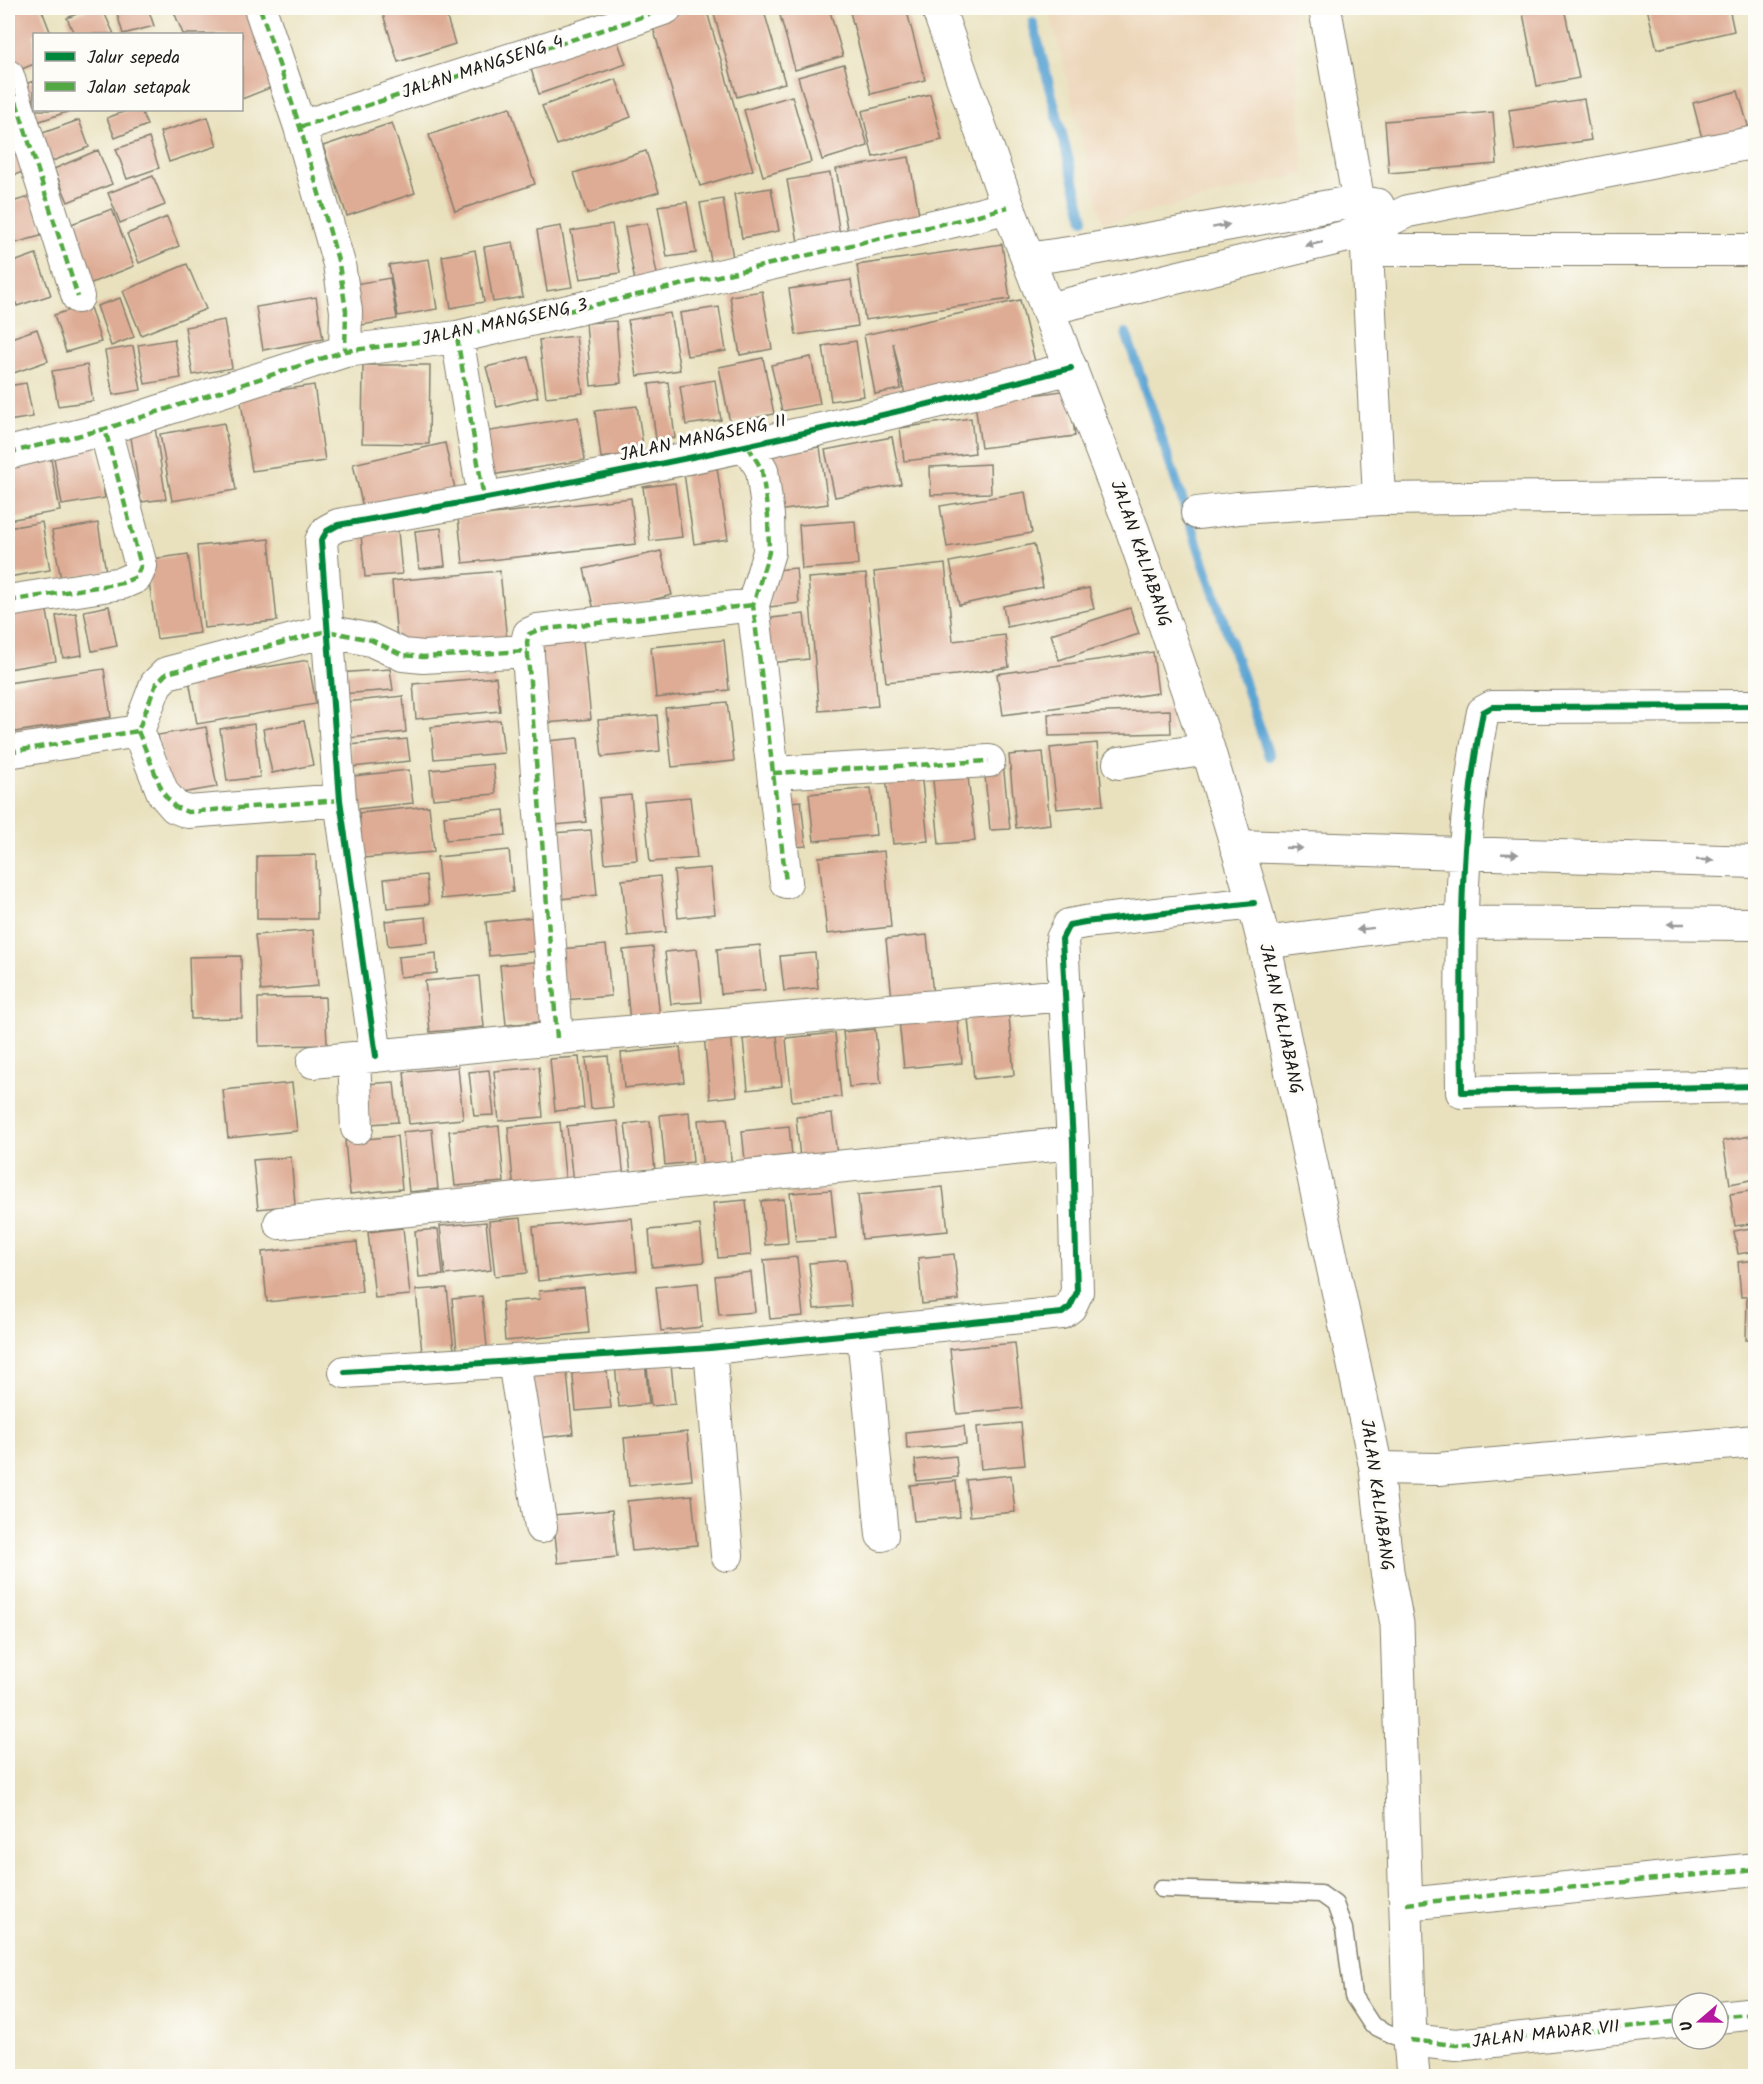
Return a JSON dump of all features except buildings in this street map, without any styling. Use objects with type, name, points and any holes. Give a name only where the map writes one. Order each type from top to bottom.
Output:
[{"type":"main road","name":"JALAN KALIABANG","points":[[938,8],[1027,259],[1132,529],[1208,749],[1264,943],[1376,1468],[1387,1571],[1396,1624],[1413,2076]]},
{"type":"street","points":[[260,8],[300,127],[339,264],[346,311],[345,351]]},
{"type":"street","name":"JALAN MANGSENG 4","points":[[300,127],[666,8]]},
{"type":"street","points":[[1325,8],[1365,241],[1380,499]]},
{"type":"street","points":[[8,76],[78,297]]},
{"type":"street","points":[[1027,259],[1112,246],[1358,201],[1408,211],[1755,142]]},
{"type":"street","name":"JALAN MANGSENG 3","points":[[8,453],[105,429],[345,351],[457,337],[1008,207]]},
{"type":"street","points":[[1365,241],[1408,211]]},
{"type":"street","points":[[1048,309],[1127,289],[1365,241],[1755,250]]},
{"type":"street","points":[[457,337],[484,499]]},
{"type":"street","name":"JALAN MANGSENG II","points":[[327,631],[321,541],[327,531],[338,525],[484,499],[748,446],[969,395],[1071,368]]},
{"type":"street","points":[[8,601],[122,584],[136,577],[141,566],[105,429]]},
{"type":"street","points":[[748,446],[762,470],[768,516],[769,552],[753,605],[786,882]]},
{"type":"street","points":[[1197,513],[1238,508],[1380,499],[1755,495]]},
{"type":"street","points":[[557,1038],[528,651],[529,634],[537,630],[753,605]]},
{"type":"street","points":[[340,800],[188,812],[175,807],[164,793],[138,731],[156,684],[167,673],[327,631],[371,640],[403,655],[423,657],[528,651]]},
{"type":"street","points":[[327,631],[340,800],[365,1057],[357,1128]]},
{"type":"street","points":[[1755,706],[1492,707],[1482,712],[1463,853],[1461,1092],[1755,1086]]},
{"type":"street","points":[[8,752],[138,731]]},
{"type":"street","points":[[1119,763],[1208,749]]},
{"type":"street","points":[[773,772],[989,761]]},
{"type":"street","points":[[1236,846],[1755,862]]},
{"type":"street","points":[[345,1372],[710,1348],[1062,1314],[1070,1306],[1077,1292],[1073,1143],[1062,939],[1069,925],[1254,903]]},
{"type":"street","points":[[1264,943],[1423,922],[1755,924]]},
{"type":"street","points":[[313,1062],[557,1038],[1066,995]]},
{"type":"street","points":[[280,1223],[1073,1143]]},
{"type":"street","points":[[863,1334],[882,1535]]},
{"type":"street","points":[[710,1348],[727,1555]]},
{"type":"street","points":[[514,1362],[541,1527]]},
{"type":"street","points":[[1376,1468],[1438,1469],[1755,1441]]},
{"type":"street","points":[[1406,1904],[1755,1869]]},
{"type":"street","points":[[1730,2016],[1755,2013]]},
{"type":"street","name":"JALAN MAWAR VII","points":[[1410,2040],[1456,2045],[1670,2022]]},
{"type":"lane","points":[[1161,1889],[1321,1894],[1335,1904],[1344,1929],[1353,1996],[1372,2025],[1410,2040]]},
{"type":"shaded area","points":[[1049,8],[1293,8],[1303,174],[1103,223]]},
{"type":"waterway","points":[[1033,23],[1084,219]]},
{"type":"waterway","points":[[1126,333],[1269,756]]},
{"type":"marked path","points":[[260,8],[300,127],[339,264],[346,311],[345,351]]},
{"type":"marked path","points":[[300,127],[666,8]]},
{"type":"marked path","points":[[8,76],[78,297]]},
{"type":"marked path","points":[[8,453],[105,429],[345,351],[457,337],[1008,207]]},
{"type":"marked path","points":[[457,337],[484,499]]},
{"type":"marked path","points":[[8,601],[122,583],[136,577],[141,566],[105,429]]},
{"type":"marked path","points":[[748,446],[762,470],[768,516],[769,552],[753,605],[786,882]]},
{"type":"marked path","points":[[557,1038],[527,642],[529,634],[538,630],[753,605]]},
{"type":"marked path","points":[[8,752],[138,731],[156,684],[167,673],[327,631],[371,640],[403,655],[423,657],[528,651]]},
{"type":"marked path","points":[[138,731],[163,793],[175,807],[188,812],[340,800]]},
{"type":"marked path","points":[[773,773],[989,761]]},
{"type":"marked path","points":[[1406,1904],[1756,1869]]},
{"type":"marked path","points":[[1730,2016],[1756,2013]]},
{"type":"marked path","points":[[1410,2040],[1456,2045],[1670,2022]]},
{"type":"cycle path","points":[[376,1056],[340,800],[321,541],[327,531],[338,525],[614,473],[798,434],[1071,368]]},
{"type":"cycle path","points":[[1756,706],[1492,707],[1483,712],[1469,806],[1465,854],[1461,997],[1462,1092],[1756,1086]]},
{"type":"cycle path","points":[[345,1372],[710,1348],[1062,1313],[1070,1307],[1077,1292],[1073,1143],[1062,939],[1069,925],[1254,903]]}]
